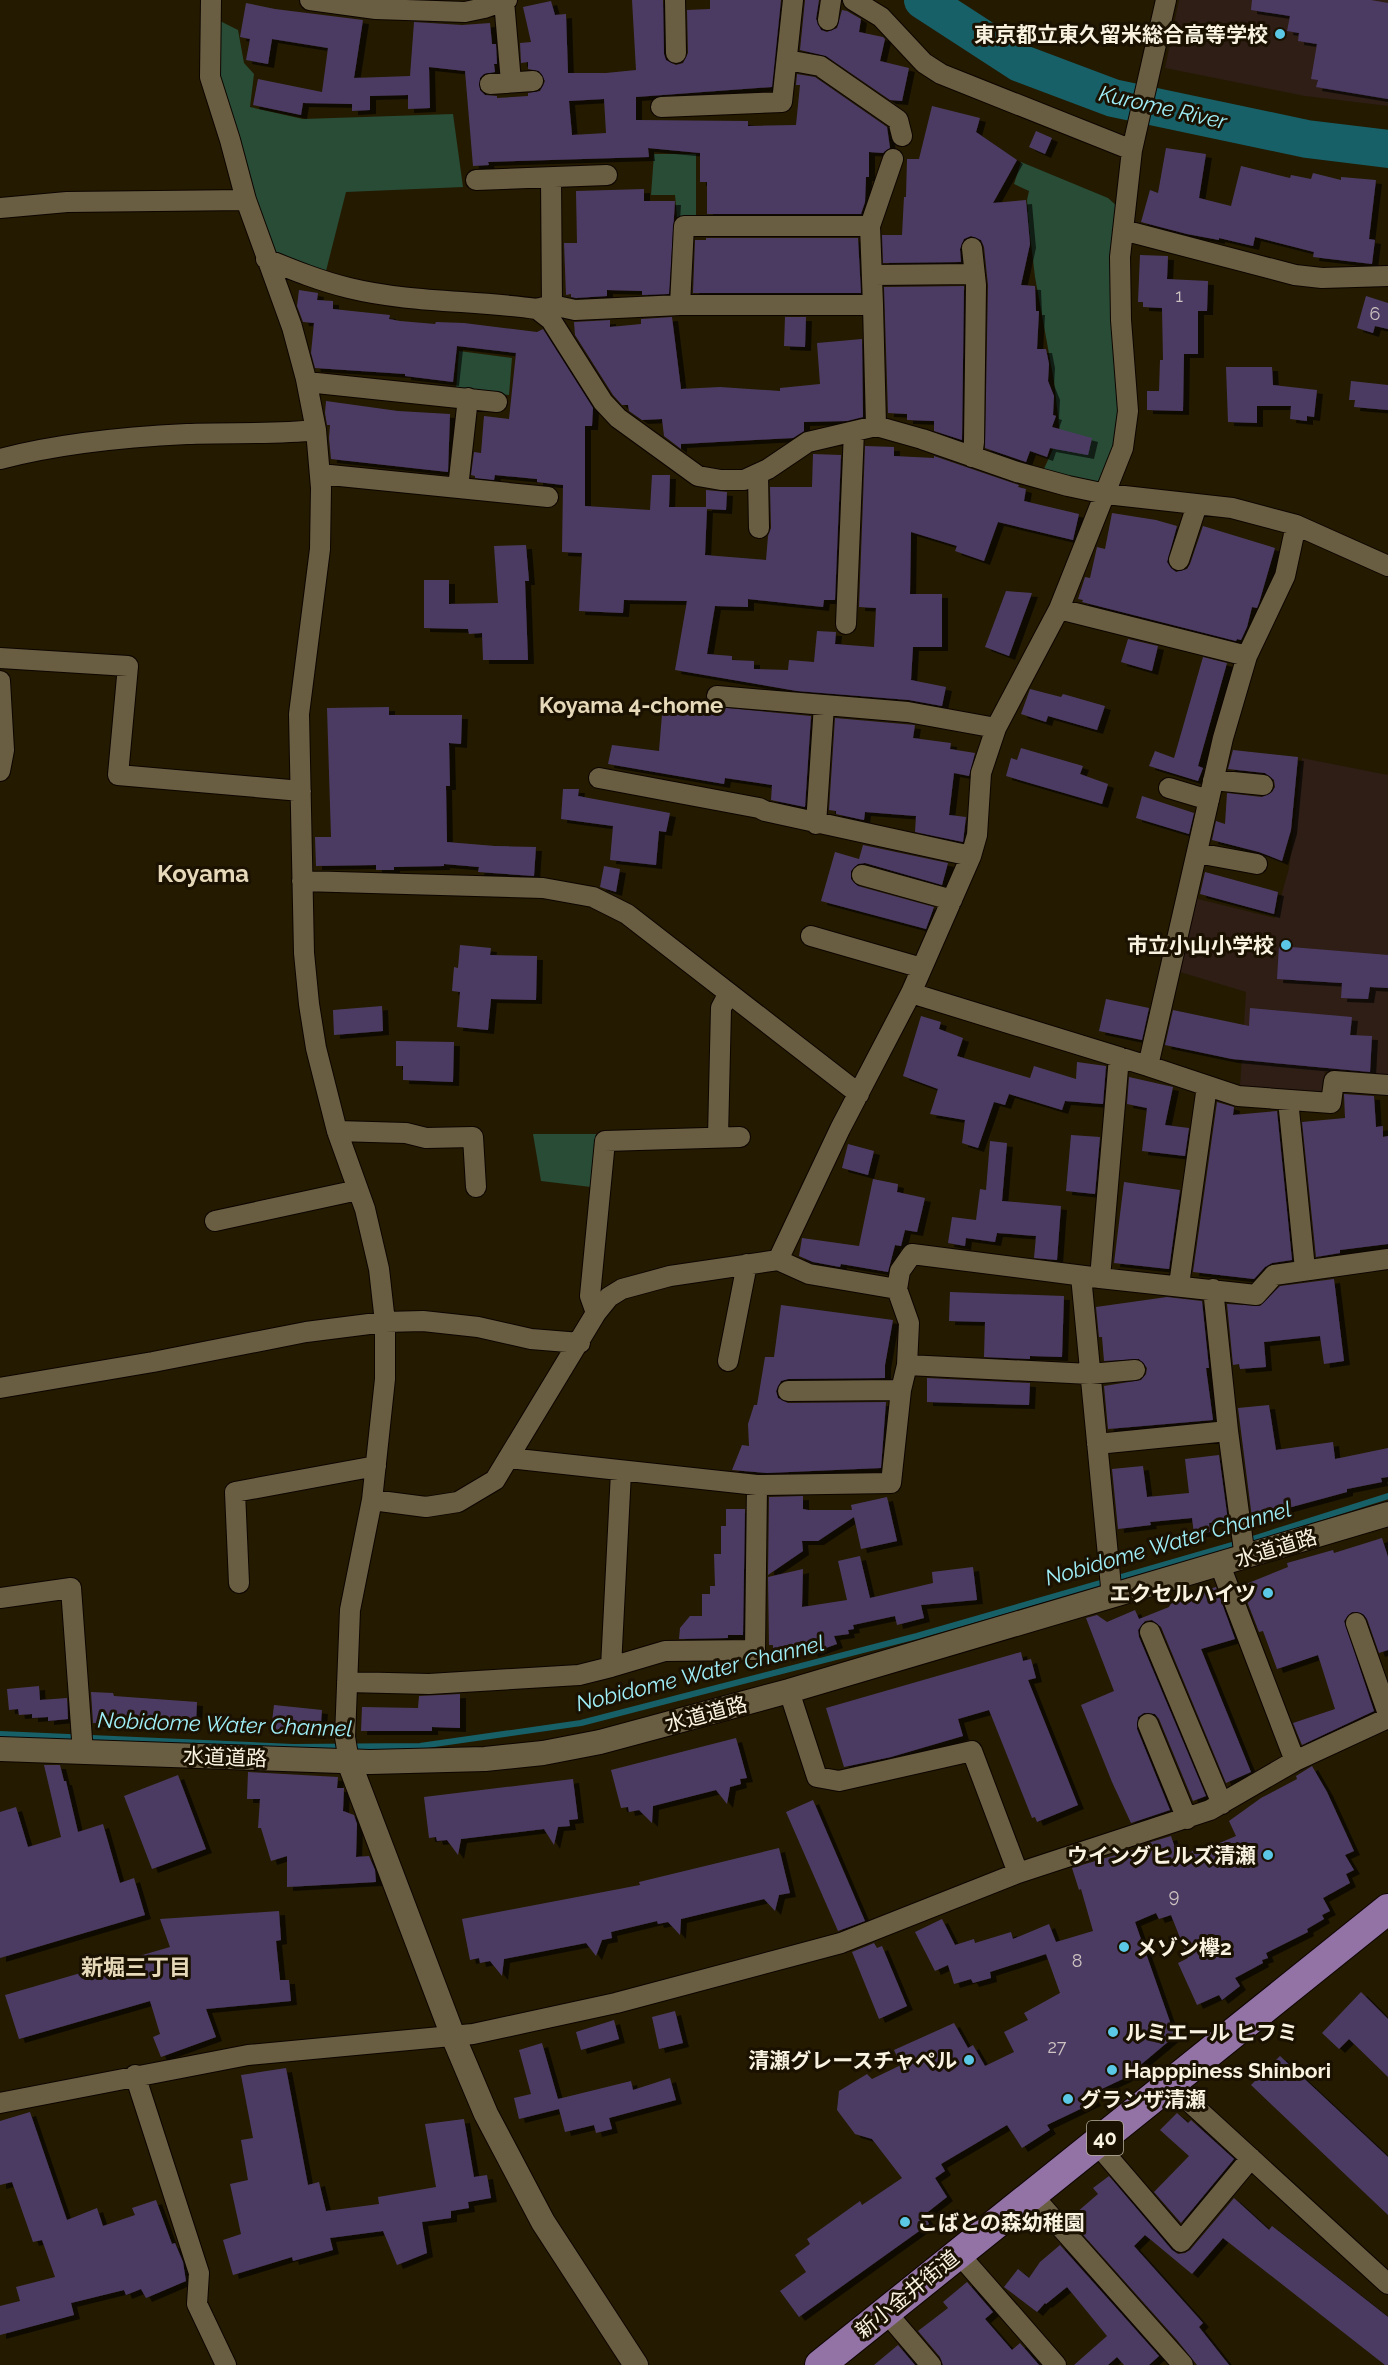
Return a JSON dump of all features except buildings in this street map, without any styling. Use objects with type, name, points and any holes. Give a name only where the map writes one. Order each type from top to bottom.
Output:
[{"type":"main road","name":"新小金井街道","points":[[820,2365],[1388,1909]]},
{"type":"street","points":[[211,0],[210,77],[246,200],[292,327],[307,382],[320,474],[320,549],[299,714],[309,1004],[316,1048],[337,1131],[358,1190],[379,1269],[385,1322],[385,1379],[372,1500],[350,1611],[345,1737],[349,1762],[453,2036],[486,2114],[543,2222],[636,2365]]},
{"type":"street","points":[[310,0],[376,9],[465,12],[506,1],[511,82]]},
{"type":"street","points":[[675,0],[676,53]]},
{"type":"street","points":[[661,107],[782,102],[793,0]]},
{"type":"street","points":[[828,20],[831,0]]},
{"type":"street","points":[[853,0],[881,17],[924,63],[941,74],[1132,150]]},
{"type":"street","points":[[778,1260],[840,1129],[911,993],[971,856],[977,835],[981,773],[996,728],[1059,609],[1123,448],[1127,425],[1121,291],[1123,230],[1132,150],[1166,0]]},
{"type":"street","points":[[786,60],[820,66],[898,120],[902,136]]},
{"type":"street","points":[[490,84],[533,81]]},
{"type":"street","points":[[876,426],[870,226],[893,159]]},
{"type":"street","points":[[476,180],[607,175]]},
{"type":"street","points":[[551,178],[544,307],[603,402],[618,418],[698,476],[721,480],[744,480],[758,475],[808,442],[876,426],[922,439],[1027,475],[1106,494],[1232,508],[1296,525],[1388,566]]},
{"type":"street","points":[[0,208],[67,202],[246,200]]},
{"type":"street","points":[[680,305],[684,226],[870,226]]},
{"type":"street","points":[[1123,230],[1294,274],[1322,278],[1388,276]]},
{"type":"street","points":[[972,248],[975,274],[972,457]]},
{"type":"street","points":[[266,259],[300,273],[351,289],[430,300],[575,310],[680,305],[873,305]]},
{"type":"street","points":[[873,275],[975,274]]},
{"type":"street","points":[[307,382],[497,402]]},
{"type":"street","points":[[458,488],[468,398]]},
{"type":"street","points":[[0,459],[77,444],[129,438],[315,430]]},
{"type":"street","points":[[846,624],[854,431]]},
{"type":"street","points":[[320,474],[548,497]]},
{"type":"street","points":[[758,475],[759,528]]},
{"type":"street","points":[[1179,560],[1197,505]]},
{"type":"street","points":[[1148,1066],[1222,738],[1247,656],[1285,576],[1296,525]]},
{"type":"street","points":[[1059,609],[1247,656]]},
{"type":"street","points":[[0,658],[128,666],[118,775],[301,791]]},
{"type":"street","points":[[0,681],[4,750],[0,771]]},
{"type":"street","points":[[717,696],[908,712],[996,728]]},
{"type":"street","points":[[816,824],[824,705]]},
{"type":"street","points":[[599,778],[759,808],[765,812],[816,824],[971,856]]},
{"type":"street","points":[[1213,780],[1263,785]]},
{"type":"street","points":[[1169,788],[1209,800]]},
{"type":"street","points":[[1197,853],[1257,864]]},
{"type":"street","points":[[862,875],[952,900]]},
{"type":"street","points":[[303,881],[543,888],[593,897],[627,914],[859,1094]]},
{"type":"street","points":[[811,936],[922,968]]},
{"type":"street","points":[[718,1137],[721,1008],[729,993]]},
{"type":"street","points":[[911,993],[1238,1096],[1331,1103],[1334,1081],[1388,1085]]},
{"type":"street","points":[[1110,1585],[1090,1374],[1090,1277],[1119,1057]]},
{"type":"street","points":[[1179,1285],[1208,1086]]},
{"type":"street","points":[[1288,1100],[1305,1269]]},
{"type":"street","points":[[337,1131],[406,1133],[426,1138],[473,1137],[476,1187]]},
{"type":"street","points":[[596,1313],[590,1296],[605,1141],[740,1137]]},
{"type":"street","points":[[215,1221],[358,1190]]},
{"type":"street","points":[[508,1458],[757,1485],[891,1483],[907,1365],[909,1323],[897,1289],[900,1271],[912,1254],[1090,1277],[1256,1294],[1274,1275],[1388,1258]]},
{"type":"street","points":[[372,1500],[426,1507],[458,1503],[495,1480],[580,1343],[596,1313],[609,1297],[622,1289],[670,1276],[778,1260],[809,1274],[897,1289]]},
{"type":"street","points":[[728,1361],[747,1264]]},
{"type":"street","points":[[1213,1289],[1227,1431],[1243,1546]]},
{"type":"street","points":[[0,1388],[153,1362],[306,1332],[385,1322],[423,1321],[478,1327],[531,1339],[580,1343]]},
{"type":"street","points":[[907,1365],[1090,1374],[1135,1370]]},
{"type":"street","points":[[788,1391],[902,1390]]},
{"type":"street","points":[[1097,1444],[1227,1431]]},
{"type":"street","points":[[239,1583],[235,1492],[376,1466]]},
{"type":"street","points":[[611,1667],[621,1472]]},
{"type":"street","points":[[347,1682],[429,1684],[579,1675],[665,1651],[755,1650],[757,1485]]},
{"type":"street","name":"水道道路","points":[[0,1749],[349,1762],[485,1759],[543,1753],[600,1742],[789,1691],[1110,1585],[1220,1565],[1243,1546],[1388,1514]]},
{"type":"street","points":[[1220,1565],[1295,1761]]},
{"type":"street","points":[[0,1599],[71,1588],[83,1753]]},
{"type":"street","points":[[0,2103],[135,2075],[248,2055],[473,2034],[616,2003],[842,1942],[1018,1873],[1187,1819],[1222,1804],[1295,1761],[1388,1716],[1356,1623]]},
{"type":"street","points":[[1150,1632],[1222,1804]]},
{"type":"street","points":[[789,1691],[817,1777],[839,1781],[972,1751],[1018,1873]]},
{"type":"street","points":[[1148,1724],[1187,1819]]},
{"type":"street","points":[[135,2075],[199,2273],[197,2304],[226,2365]]},
{"type":"street","points":[[1171,2085],[1388,2284]]},
{"type":"street","points":[[1097,2144],[1181,2242],[1251,2158]]},
{"type":"street","points":[[1033,2196],[1183,2365]]},
{"type":"street","points":[[958,2253],[1056,2365]]},
{"type":"street","points":[[885,2311],[931,2365]]},
{"type":"shaded area","name":"東京都立東久留米総合高等学校","points":[[1179,0],[1388,0],[1388,106],[1305,96],[1165,68]]},
{"type":"shaded area","name":"市立小山小学校","points":[[1302,758],[1388,775],[1388,1077],[1325,1072],[1323,1093],[1240,1087],[1246,992],[1180,972],[1194,898],[1275,918],[1289,868]]},
{"type":"green space","points":[[216,19],[238,30],[244,63],[254,74],[250,107],[303,119],[453,114],[463,187],[346,192],[326,271],[269,253],[237,130],[217,75]]},
{"type":"green space","points":[[654,154],[696,154],[696,218],[677,217],[675,195],[651,195]]},
{"type":"green space","points":[[1021,162],[1108,198],[1118,207],[1119,387],[1116,434],[1102,483],[1095,485],[1042,473],[1060,434],[1054,381],[1035,277],[1027,200],[1029,191],[1014,184]]},
{"type":"green space","points":[[459,351],[512,358],[509,395],[456,390]]},
{"type":"green space","points":[[533,1134],[596,1134],[591,1187],[541,1181]]},
{"type":"waterway","name":"Kurome River","points":[[923,0],[1020,63],[1113,98],[1307,139],[1388,149]]},
{"type":"waterway","name":"Nobidome Water Channel","points":[[0,1734],[293,1747],[420,1746],[581,1723],[917,1636],[1243,1542],[1388,1496]]},
{"type":"place","name":"東京都立東久留米総合高等学校","points":[[1280,34]]},
{"type":"place","name":"市立小山小学校","points":[[1286,945]]},
{"type":"place","name":"エクセルハイツ","points":[[1268,1593]]},
{"type":"place","name":"ウイングヒルズ清瀬","points":[[1268,1855]]},
{"type":"place","name":"メゾン欅2","points":[[1124,1947]]},
{"type":"place","name":"ルミエール ヒフミ","points":[[1113,2032]]},
{"type":"place","name":"清瀬グレースチャペル","points":[[969,2060]]},
{"type":"place","name":"Happpiness Shinbori","points":[[1112,2070]]},
{"type":"place","name":"グランザ清瀬","points":[[1068,2099]]},
{"type":"place","name":"こばとの森幼稚園","points":[[905,2222]]},
{"type":"district","name":"Koyama 4-chome","points":[[631,705]]},
{"type":"district","name":"Koyama","points":[[203,873]]},
{"type":"district","name":"新堀三丁目","points":[[136,1967]]}]
